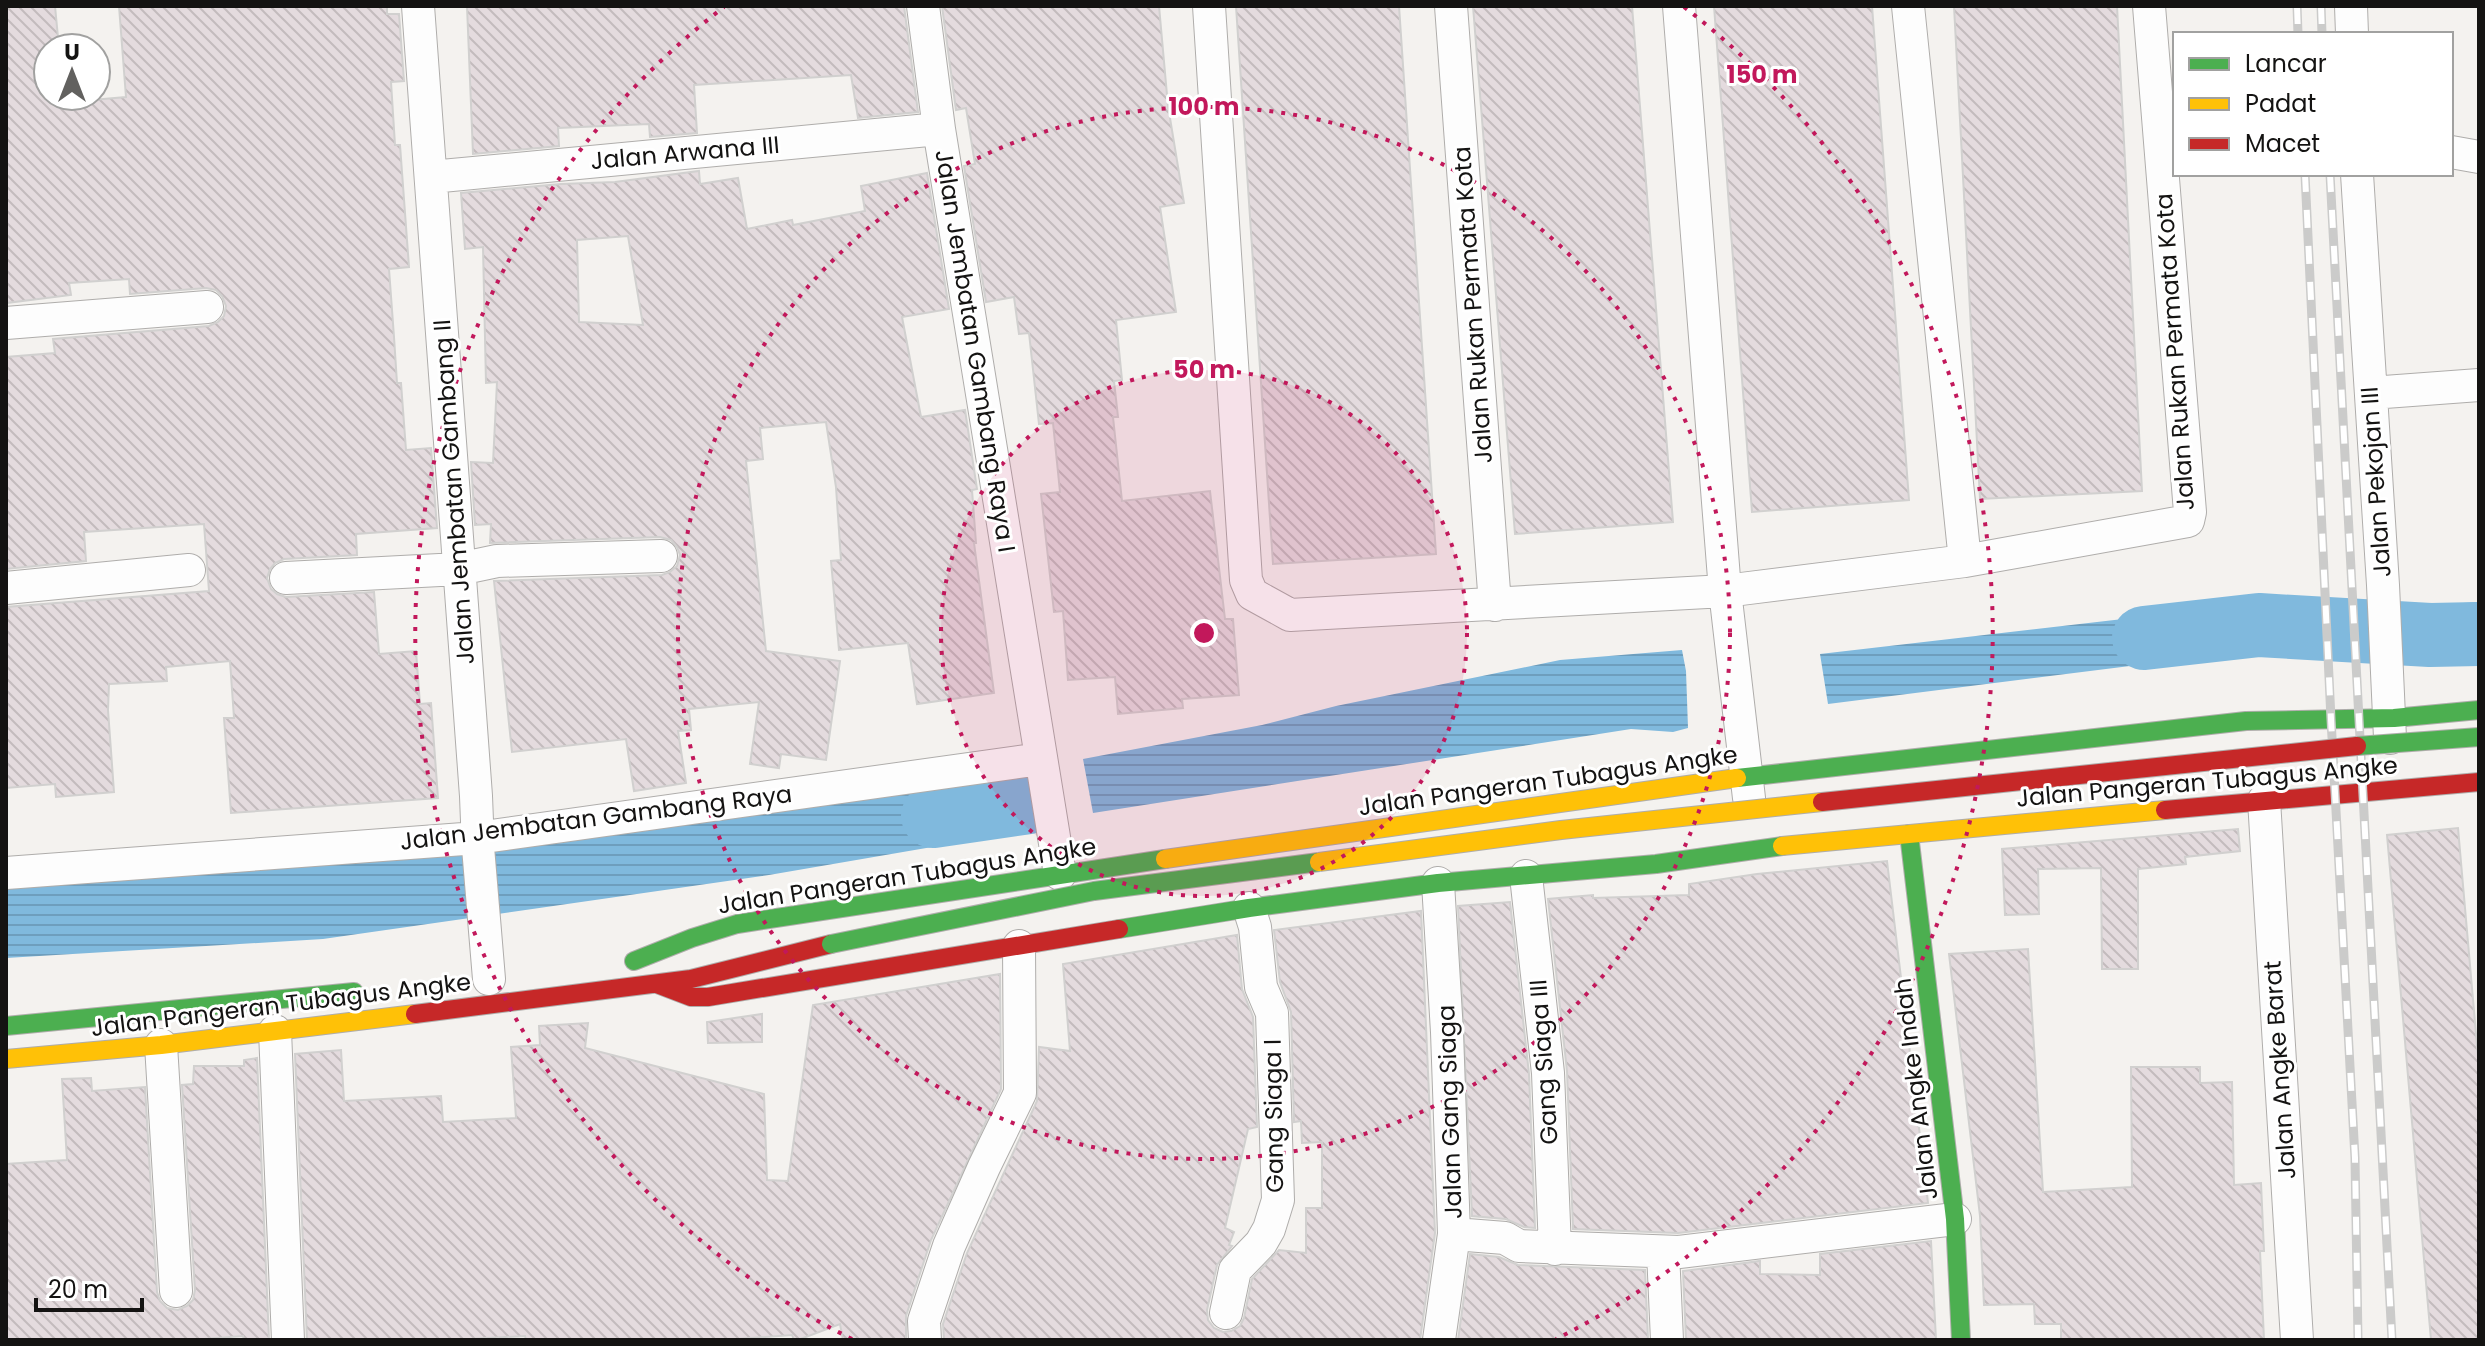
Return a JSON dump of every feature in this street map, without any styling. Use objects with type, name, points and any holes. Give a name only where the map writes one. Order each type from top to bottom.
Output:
[{"type":"street","name":"Jalan Jembatan Gambang II","points":[[418,6],[489,978]]},
{"type":"street","name":"Jalan Jembatan Gambang Raya I","points":[[923,6],[939,129],[1060,874]]},
{"type":"street","name":"Jalan Rukan Permata Kota","points":[[1209,6],[1246,580],[1252,594],[1290,615],[1725,591],[1965,561],[2180,525],[2188,521],[2190,512],[2149,6]]},
{"type":"street","name":"Jalan Rukan Permata Kota","points":[[1451,6],[1495,605]]},
{"type":"street","points":[[1679,6],[1725,591],[1754,849]]},
{"type":"street","points":[[1908,6],[1965,561]]},
{"type":"street","points":[[2351,6],[2352,32]]},
{"type":"street","name":"Jalan Arwana III","points":[[431,177],[939,129]]},
{"type":"street","points":[[2453,152],[2479,157]]},
{"type":"street","name":"Jalan Pekojan III","points":[[2357,176],[2383,585],[2385,678],[2395,791]]},
{"type":"street","points":[[6,323],[207,307]]},
{"type":"street","points":[[2371,393],[2479,385]]},
{"type":"street","points":[[286,578],[459,569],[497,561],[661,556]]},
{"type":"street","points":[[6,588],[189,570]]},
{"type":"street","name":"Jalan Pangeran Tubagus Angke","points":[[831,944],[720,951],[626,962],[737,924],[1745,765],[2246,721],[2388,718],[2479,710]]},
{"type":"street","points":[[2430,714],[2424,732],[2428,764],[2441,785]]},
{"type":"street","points":[[2246,721],[2266,743],[2272,764],[2264,800]]},
{"type":"street","name":"Jalan Pangeran Tubagus Angke","points":[[6,1059],[161,1045],[691,979],[831,944],[1094,891],[1561,830],[2297,750],[2479,737]]},
{"type":"street","name":"Jalan Jembatan Gambang Raya","points":[[6,873],[477,843],[1041,762]]},
{"type":"street","name":"Jalan Pangeran Tubagus Angke","points":[[657,984],[691,997],[708,997],[1249,908],[1438,883],[1656,864],[1754,849],[2479,782]]},
{"type":"street","name":"Jalan Angke Barat","points":[[2264,800],[2297,1340]]},
{"type":"street","name":"Jalan Angke Indah","points":[[1909,834],[1955,1219],[1961,1340]]},
{"type":"street","name":"Gang Siaga III","points":[[1526,876],[1548,1073],[1555,1249]]},
{"type":"street","name":"Jalan Gang Siaga","points":[[1438,883],[1454,1234],[1439,1340]]},
{"type":"street","name":"Gang Siaga I","points":[[1226,1313],[1235,1270],[1261,1243],[1278,1200],[1272,1013],[1261,987],[1255,927],[1249,908]]},
{"type":"street","points":[[925,1340],[924,1321],[949,1246],[1020,1093],[1019,946]]},
{"type":"street","name":"Jalan Pangeran Tubagus Angke","points":[[6,1026],[380,989]]},
{"type":"street","points":[[275,1031],[288,1340]]},
{"type":"street","points":[[161,1045],[176,1291]]},
{"type":"street","points":[[1454,1234],[1505,1238],[1519,1246],[1663,1252],[1749,1245],[1955,1219]]},
{"type":"street","points":[[1663,1252],[1667,1340]]},
{"type":"water","points":[[2479,602],[2479,654],[2414,660],[2414,606]]},
{"type":"water","points":[[2227,607],[2234,653],[1828,704],[1820,654]]},
{"type":"water","points":[[1682,650],[1688,728],[1673,732],[1631,729],[1093,813],[1083,759],[1262,725],[1336,706],[1560,660]]},
{"type":"water","points":[[1013,769],[1026,831],[769,875],[323,939],[6,958],[6,889],[509,848]]},
{"type":"building","points":[[6,6],[55,6],[57,32],[32,32],[32,112],[112,112],[112,98],[126,97],[119,6],[387,6],[387,14],[399,14],[404,81],[391,82],[395,145],[400,145],[409,267],[389,269],[397,383],[401,383],[406,450],[431,448],[437,528],[356,534],[357,555],[284,559],[275,563],[267,578],[271,589],[286,597],[374,592],[379,654],[416,651],[420,704],[431,703],[438,798],[231,813],[224,718],[234,718],[230,661],[166,667],[167,681],[109,684],[114,792],[56,797],[55,784],[6,788],[6,607],[209,591],[204,524],[84,532],[86,561],[6,569],[6,357],[55,353],[53,339],[209,326],[224,316],[226,306],[216,290],[206,288],[130,294],[129,279],[69,283],[71,295],[6,303]]},
{"type":"building","points":[[467,6],[904,6],[918,112],[858,118],[851,75],[694,85],[697,133],[650,137],[649,124],[558,128],[559,146],[473,154]]},
{"type":"building","points":[[942,6],[1159,6],[1168,106],[1184,203],[1160,207],[1176,312],[1116,320],[1122,380],[1114,381],[1118,417],[1113,417],[1122,501],[1210,491],[1225,619],[1233,619],[1239,695],[1182,699],[1183,708],[1118,714],[1115,677],[1068,680],[1063,611],[1054,612],[1041,494],[1060,492],[1053,423],[1039,424],[1029,333],[1019,334],[1014,297],[986,302],[964,166],[975,164],[966,108],[956,110]]},
{"type":"building","points":[[1236,6],[1399,6],[1436,554],[1273,564]]},
{"type":"building","points":[[1473,6],[1632,6],[1673,522],[1515,534]]},
{"type":"building","points":[[1714,6],[1872,6],[1909,500],[1752,512]]},
{"type":"building","points":[[1954,6],[2117,6],[2142,491],[1980,499]]},
{"type":"building","points":[[699,171],[700,184],[738,178],[747,229],[792,220],[793,225],[865,211],[861,186],[927,173],[949,309],[902,317],[921,417],[965,410],[977,489],[972,490],[974,543],[994,693],[917,704],[908,643],[839,650],[831,561],[841,560],[836,487],[826,422],[760,428],[763,459],[746,461],[766,651],[840,661],[826,760],[781,754],[779,768],[750,764],[759,702],[689,709],[691,730],[678,731],[686,783],[634,791],[626,739],[512,752],[494,581],[662,575],[677,566],[680,555],[671,540],[660,537],[490,543],[491,524],[475,525],[471,462],[493,463],[497,382],[486,383],[483,247],[465,249],[461,193],[615,182]],"holes":[[[628,236],[643,325],[579,322],[577,240]]]},
{"type":"building","points":[[2458,828],[2479,1068],[2479,1340],[2431,1340],[2387,835]]},
{"type":"building","points":[[2238,829],[2240,851],[2185,857],[2186,864],[2138,869],[2138,969],[2102,969],[2101,868],[2038,869],[2039,914],[2005,915],[2002,849]]},
{"type":"building","points":[[1887,861],[1928,1203],[1678,1233],[1573,1229],[1567,1071],[1548,899],[1593,895],[1593,898],[1689,895],[1689,884]]},
{"type":"building","points":[[1510,902],[1529,1074],[1535,1228],[1506,1219],[1472,1216],[1458,906]]},
{"type":"building","points":[[1421,911],[1435,1233],[1420,1340],[944,1340],[943,1324],[967,1253],[1037,1101],[1039,1047],[1070,1051],[1063,964],[1237,935],[1242,989],[1253,1017],[1257,1127],[1248,1129],[1225,1228],[1234,1232],[1229,1245],[1232,1246],[1217,1265],[1207,1310],[1208,1320],[1214,1328],[1231,1331],[1240,1326],[1244,1318],[1252,1279],[1279,1250],[1306,1253],[1306,1208],[1322,1208],[1322,1142],[1302,1143],[1301,1121],[1294,1122],[1291,1012],[1280,982],[1274,930]]},
{"type":"building","points":[[2028,949],[2043,1192],[2132,1187],[2131,1067],[2200,1067],[2200,1083],[2232,1082],[2234,1185],[2261,1183],[2264,1340],[2061,1340],[2061,1324],[2035,1324],[2034,1304],[1984,1305],[1980,1216],[1949,954]]},
{"type":"building","points":[[1000,974],[1001,1089],[931,1240],[906,1316],[906,1340],[843,1340],[840,1324],[798,1340],[794,1340],[792,1335],[724,1340],[526,1340],[525,1336],[452,1340],[307,1340],[295,1054],[341,1050],[344,1101],[441,1096],[443,1122],[516,1118],[511,1047],[540,1045],[539,1026],[588,1023],[585,1048],[764,1094],[767,1180],[788,1181],[813,1005]]},
{"type":"building","points":[[762,1014],[762,1042],[708,1043],[707,1022]]},
{"type":"building","points":[[257,1058],[269,1340],[244,1340],[243,1336],[191,1340],[6,1340],[6,1164],[67,1160],[62,1079],[91,1078],[92,1091],[145,1087],[157,1292],[167,1308],[178,1310],[193,1300],[195,1290],[182,1085],[193,1084],[194,1066],[244,1066],[244,1060]]},
{"type":"building","points":[[1931,1241],[1936,1340],[1686,1340],[1683,1271],[1760,1261],[1760,1274],[1820,1275],[1820,1254]]},
{"type":"building","points":[[1470,1254],[1499,1257],[1518,1265],[1645,1270],[1648,1340],[1458,1340]]},
{"type":"waterway","points":[[2144,638],[2259,625],[2430,635],[2479,634]]},
{"type":"waterway","points":[[933,816],[1029,802]]},
{"type":"railway","points":[[2297,6],[2298,32]]},
{"type":"railway","points":[[2321,6],[2322,32]]},
{"type":"railway","points":[[2305,176],[2355,1158],[2358,1340]]},
{"type":"railway","points":[[2330,176],[2392,1340]]},
{"type":"traffic: fast","points":[[1737,778],[2246,721],[2394,718],[2479,710]]},
{"type":"traffic: fast","points":[[2357,746],[2479,737]]},
{"type":"traffic: fast","points":[[1909,834],[1955,1219],[1961,1340]]},
{"type":"traffic: fast","points":[[1119,929],[1438,883],[1656,864],[1782,846]]},
{"type":"traffic: fast","points":[[634,961],[737,924],[1165,859]]},
{"type":"traffic: fast","points":[[831,944],[1094,891],[1319,862]]},
{"type":"traffic: fast","points":[[6,1026],[354,992]]},
{"type":"traffic: slow","points":[[1165,859],[1737,778]]},
{"type":"traffic: slow","points":[[1319,862],[1561,830],[1822,802]]},
{"type":"traffic: slow","points":[[1782,846],[2165,810]]},
{"type":"traffic: slow","points":[[6,1059],[161,1045],[415,1014]]},
{"type":"traffic: jam","points":[[1822,802],[2357,746]]},
{"type":"traffic: jam","points":[[2165,810],[2479,782]]},
{"type":"traffic: jam","points":[[657,984],[691,997],[708,997],[1119,929]]},
{"type":"traffic: jam","points":[[415,1014],[691,979],[831,944]]}]
